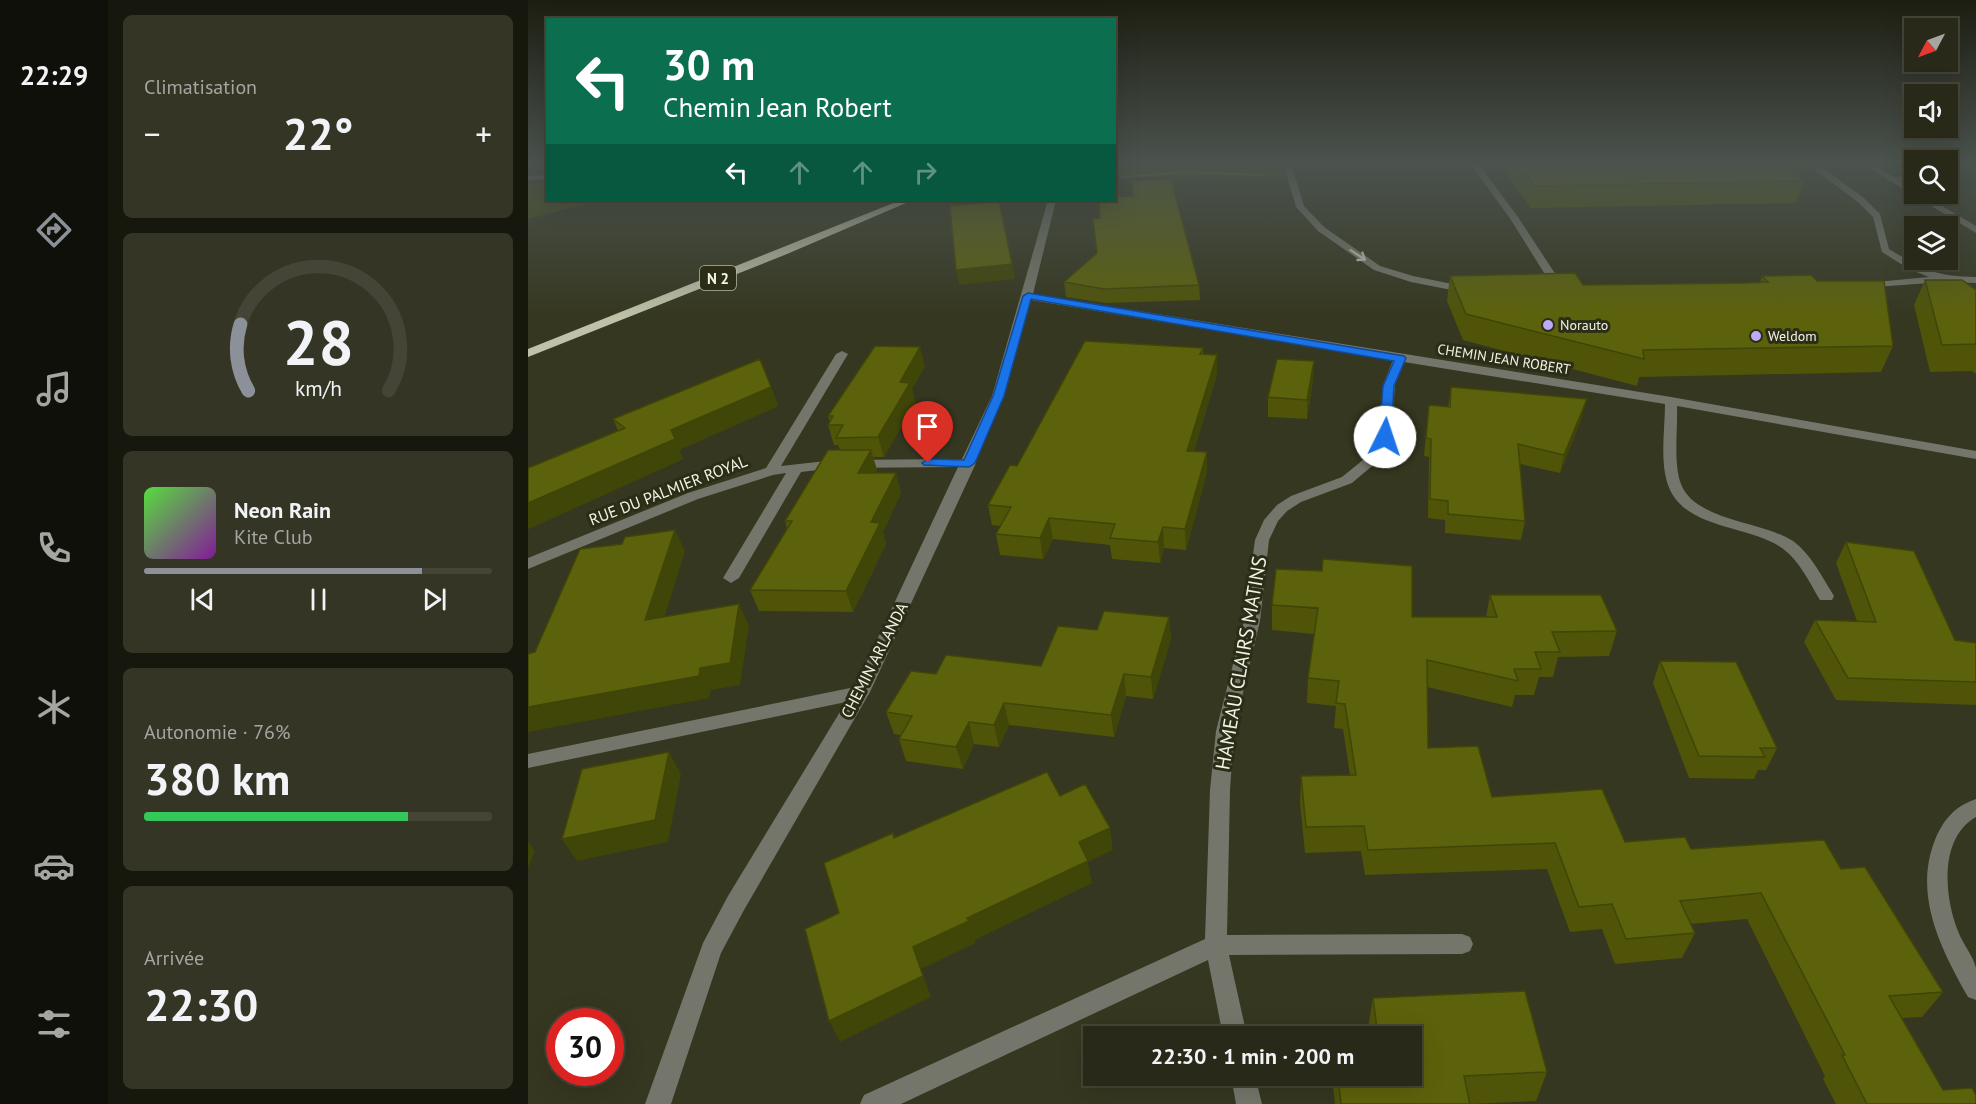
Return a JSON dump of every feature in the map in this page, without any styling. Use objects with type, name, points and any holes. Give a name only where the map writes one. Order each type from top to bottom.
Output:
[{"type":"highway","name":"N 2","points":[[528,353],[873,215]]},
{"type":"street","name":"CHEMIN ARLANDA","points":[[658,1104],[711,950],[736,903],[861,692],[969,463],[998,396],[1028,296],[1047,215]]},
{"type":"street","points":[[1307,215],[1321,229],[1377,268],[1411,279],[1479,291]]},
{"type":"street","points":[[1512,215],[1550,274]]},
{"type":"street","points":[[1876,215],[1885,250],[1912,267],[1944,279]]},
{"type":"street","points":[[1950,215],[1976,230]]},
{"type":"street","points":[[1536,275],[1550,274],[1576,287],[1565,291],[1554,291]]},
{"type":"street","points":[[1411,279],[1457,278]]},
{"type":"street","points":[[1852,287],[1944,279],[1976,280]]},
{"type":"street","name":"CHEMIN JEAN ROBERT","points":[[1028,296],[1120,313],[1671,401],[1976,455]]},
{"type":"street","points":[[771,471],[842,354]]},
{"type":"street","name":"HAMEAU CLAIRS MATINS","points":[[1233,1026],[1216,945],[1220,790],[1225,731],[1252,621],[1262,540],[1270,520],[1282,508],[1296,499],[1347,480],[1380,452],[1385,437],[1389,386],[1401,358]]},
{"type":"street","points":[[1671,401],[1673,482],[1681,499],[1701,512],[1787,543],[1799,555],[1826,596]]},
{"type":"street","name":"RUE DU PALMIER ROYAL","points":[[528,564],[693,496],[771,471],[835,464],[969,463]]},
{"type":"street","points":[[731,578],[796,468]]},
{"type":"street","points":[[528,761],[861,692]]},
{"type":"street","points":[[1976,807],[1961,816],[1949,832],[1938,865],[1940,910],[1962,965],[1976,989]]},
{"type":"street","points":[[873,1104],[1216,945],[1462,944]]},
{"type":"street","points":[[1245,1086],[1249,1104]]},
{"type":"green space","points":[[528,215],[545,215],[528,219]]},
{"type":"building","points":[[951,215],[1002,215],[1012,264],[956,270]]},
{"type":"building","points":[[1100,215],[1180,215],[1199,285],[1104,289],[1064,282],[1097,253],[1093,219],[1100,218]]},
{"type":"building","points":[[1575,273],[1583,285],[1768,282],[1762,276],[1811,275],[1817,281],[1884,281],[1893,346],[1643,350],[1644,359],[1466,314],[1450,276]]},
{"type":"building","points":[[1925,280],[1962,280],[1976,290],[1976,344],[1942,345]]},
{"type":"building","points":[[1085,341],[1203,348],[1200,354],[1217,355],[1187,451],[1207,452],[1185,529],[1163,527],[1158,542],[1110,538],[1115,524],[1049,518],[1040,538],[996,534],[1011,507],[988,505],[1010,465],[1017,466]]},
{"type":"building","points":[[875,346],[920,347],[900,382],[910,383],[878,437],[836,438],[843,425],[828,425],[833,416],[828,416]]},
{"type":"building","points":[[760,359],[771,387],[671,430],[675,439],[528,503],[528,468],[625,428],[613,419]]},
{"type":"building","points":[[1277,359],[1314,361],[1307,400],[1268,397]]},
{"type":"building","points":[[1451,387],[1587,399],[1564,455],[1518,444],[1525,521],[1448,514],[1448,501],[1430,499],[1431,439],[1426,438],[1429,405],[1450,407]]},
{"type":"building","points":[[828,450],[871,450],[858,473],[896,473],[871,522],[880,523],[846,591],[750,590],[792,521],[785,521]]},
{"type":"building","points":[[675,530],[645,620],[739,604],[730,663],[700,668],[699,676],[528,707],[528,654],[535,652],[580,549],[622,544],[625,537]]},
{"type":"building","points":[[1846,542],[1914,551],[1955,640],[1976,643],[1976,682],[1848,678],[1815,620],[1876,622]]},
{"type":"building","points":[[1323,559],[1412,566],[1412,617],[1497,617],[1490,595],[1601,595],[1617,631],[1552,632],[1560,652],[1535,652],[1541,669],[1514,669],[1518,681],[1427,660],[1428,748],[1478,746],[1492,797],[1602,789],[1625,842],[1685,837],[1691,849],[1824,840],[1841,869],[1865,867],[1943,992],[1889,996],[1943,1090],[1972,1088],[1976,1095],[1976,1104],[1867,1104],[1842,1055],[1845,1055],[1761,893],[1680,901],[1695,933],[1626,939],[1612,904],[1579,907],[1555,843],[1368,850],[1364,826],[1306,827],[1301,776],[1356,775],[1345,704],[1336,703],[1339,681],[1308,678],[1318,608],[1272,605],[1276,569],[1322,571]]},
{"type":"building","points":[[1104,611],[1169,617],[1151,677],[1124,674],[1111,715],[1004,703],[994,725],[969,722],[956,747],[899,739],[912,716],[886,712],[911,671],[936,674],[946,655],[1041,666],[1058,626],[1097,630]]},
{"type":"building","points":[[1660,661],[1736,662],[1777,748],[1760,748],[1765,757],[1699,756]]},
{"type":"building","points":[[669,752],[655,820],[562,839],[582,769]]},
{"type":"building","points":[[1047,772],[1060,796],[1085,784],[1110,828],[1079,842],[1088,861],[967,918],[969,921],[913,947],[923,976],[829,1021],[805,929],[839,913],[824,863],[893,833],[894,838]]},
{"type":"building","points":[[1525,991],[1547,1072],[1464,1076],[1470,1104],[1341,1104],[1339,1086],[1422,1086],[1422,1026],[1377,1026],[1373,998]]},
{"type":"place","name":"Norauto","points":[[1548,325]]},
{"type":"place","name":"Weldom","points":[[1756,336]]},
{"type":"route","points":[[928,463],[969,463],[998,396],[1028,296],[1401,358],[1389,386],[1385,437]]}]
